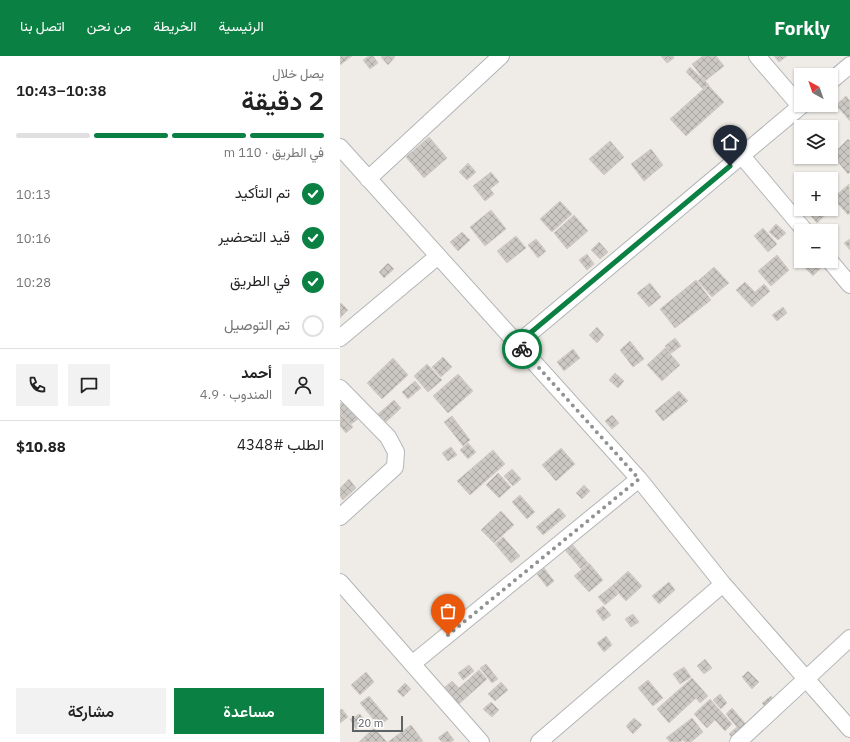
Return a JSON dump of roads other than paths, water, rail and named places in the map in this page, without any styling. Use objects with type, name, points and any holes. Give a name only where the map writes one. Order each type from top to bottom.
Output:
[{"type":"street","points":[[368,179],[501,56]]},
{"type":"street","points":[[757,56],[794,98]]},
{"type":"street","points":[[838,76],[849,67]]},
{"type":"street","points":[[517,344],[794,112]]},
{"type":"street","points":[[340,147],[639,479],[723,584],[850,729]]},
{"type":"street","points":[[742,156],[798,224]]},
{"type":"street","points":[[340,338],[438,256]]},
{"type":"street","points":[[836,268],[850,285]]},
{"type":"street","points":[[340,388],[388,437],[396,452],[394,467],[340,517]]},
{"type":"street","points":[[412,664],[639,479]]},
{"type":"street","points":[[340,582],[481,742]]},
{"type":"street","points":[[539,742],[723,584]]},
{"type":"street","points":[[738,742],[850,638]]}]
